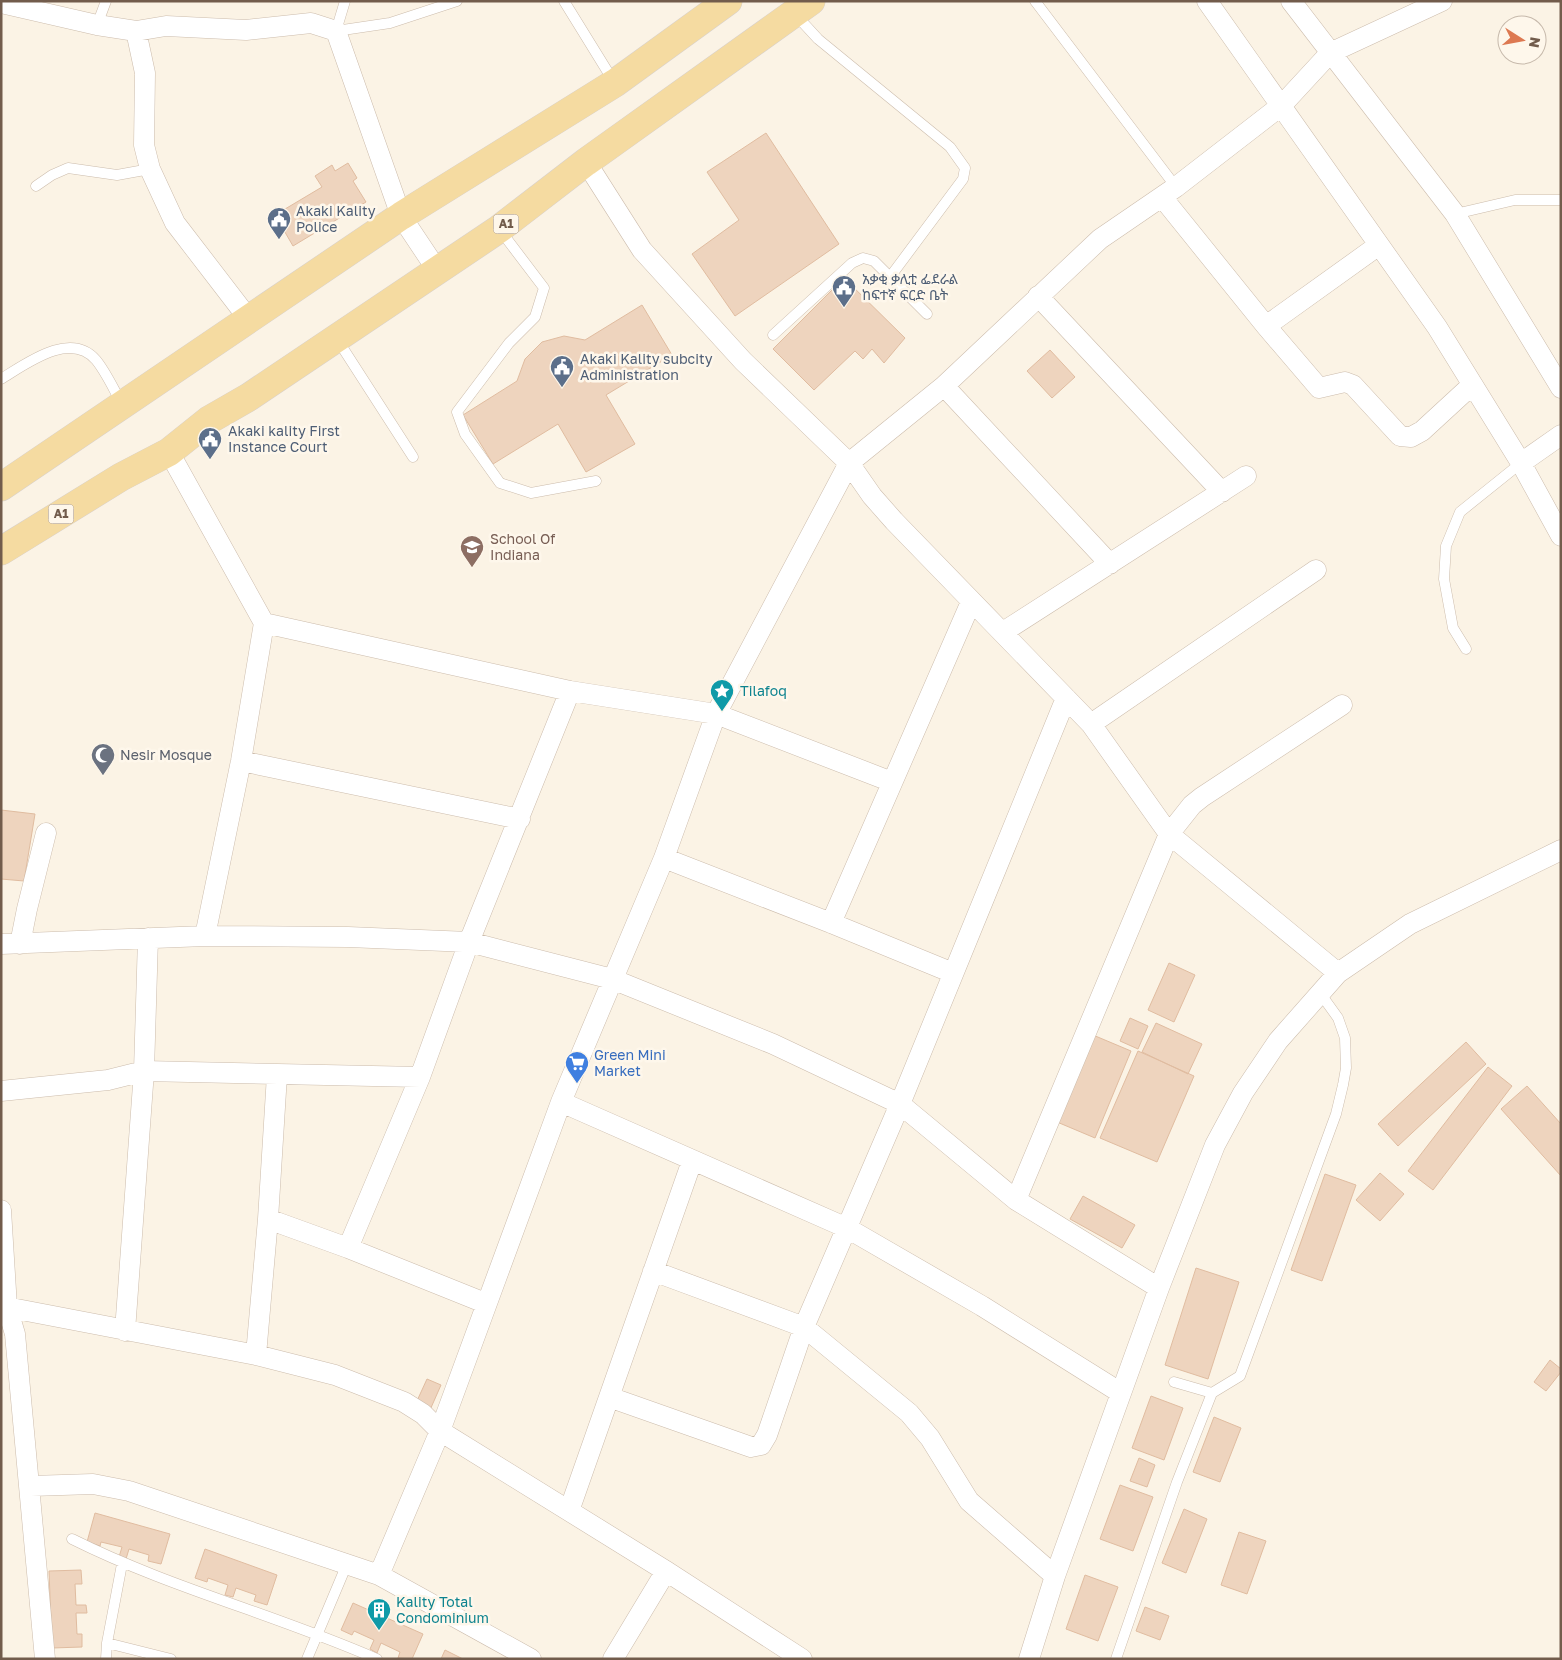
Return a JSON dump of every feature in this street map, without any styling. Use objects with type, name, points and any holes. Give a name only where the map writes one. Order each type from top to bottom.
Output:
[{"type":"main road","points":[[1,487],[401,216],[615,83],[728,1]]},
{"type":"main road","name":"A1","points":[[1,551],[121,477],[169,452],[209,420],[250,397],[499,229],[586,162],[803,7]]},
{"type":"street","points":[[1207,1],[1437,327],[1521,462],[1561,536]]},
{"type":"street","points":[[1291,1],[1455,214],[1561,388]]},
{"type":"street","points":[[379,1575],[440,1431],[485,1303],[561,1102],[664,858],[716,714],[849,463],[944,386],[1100,239],[1169,192],[1282,105],[1330,53],[1442,1]]},
{"type":"street","points":[[1,3],[97,25],[136,31],[166,26],[246,30],[311,23],[336,31],[401,216],[437,270]]},
{"type":"street","points":[[136,31],[145,73],[144,145],[150,169],[175,223],[248,318]]},
{"type":"street","points":[[586,162],[642,250],[743,362],[849,463],[872,496],[894,521],[1091,724],[1169,834],[1338,973]]},
{"type":"street","points":[[1169,192],[1266,326],[1319,388],[1344,382],[1353,385],[1400,436],[1411,437],[1422,431],[1472,385]]},
{"type":"street","points":[[1266,326],[1379,244]]},
{"type":"street","points":[[1038,296],[1222,492]]},
{"type":"street","points":[[944,386],[1110,564]]},
{"type":"street","points":[[1521,462],[1561,435]]},
{"type":"street","points":[[169,452],[264,623],[240,761],[205,936]]},
{"type":"street","points":[[1003,632],[1246,476]]},
{"type":"street","points":[[1091,724],[1316,570]]},
{"type":"street","points":[[832,923],[971,602]]},
{"type":"street","points":[[264,623],[570,691],[716,714],[892,782]]},
{"type":"street","points":[[348,1248],[420,1077],[469,942],[570,691]]},
{"type":"street","points":[[609,1396],[751,1446],[760,1445],[767,1435],[804,1327],[900,1104],[1066,698]]},
{"type":"street","points":[[1016,1200],[1169,834],[1192,805],[1202,797],[1342,705]]},
{"type":"street","points":[[240,761],[520,818]]},
{"type":"street","points":[[46,833],[27,909],[11,944],[205,936],[348,937],[469,942],[612,979],[773,1044],[900,1104],[1016,1200],[1159,1288]]},
{"type":"street","points":[[1029,1659],[1055,1576],[1159,1288],[1215,1145],[1243,1094],[1278,1041],[1338,973],[1410,924],[1561,850]]},
{"type":"street","points":[[664,858],[832,923],[952,973]]},
{"type":"street","points":[[125,1331],[144,1071],[148,938]]},
{"type":"street","points":[[1,1091],[108,1080],[144,1071],[420,1077]]},
{"type":"street","points":[[256,1355],[268,1219],[276,1075]]},
{"type":"street","points":[[561,1102],[847,1228],[982,1306],[1121,1393]]},
{"type":"street","points":[[569,1511],[692,1161]]},
{"type":"street","points":[[1,1210],[4,1306],[15,1334],[31,1486],[45,1659]]},
{"type":"street","points":[[268,1219],[348,1248],[485,1303]]},
{"type":"street","points":[[653,1271],[804,1327],[909,1413],[930,1438],[969,1502],[1055,1576]]},
{"type":"street","points":[[4,1306],[256,1355],[335,1375],[404,1402],[422,1414],[440,1431],[666,1571],[802,1659]]},
{"type":"street","points":[[31,1486],[107,1485],[379,1575],[531,1659]]},
{"type":"street","points":[[614,1659],[666,1571]]},
{"type":"lane","points":[[97,25],[106,1]]},
{"type":"lane","points":[[345,1],[336,31],[390,23],[457,1]]},
{"type":"lane","points":[[564,1],[615,83]]},
{"type":"lane","points":[[1035,1],[1169,192]]},
{"type":"lane","points":[[803,7],[818,39],[950,147],[965,168],[963,179],[890,277]]},
{"type":"lane","points":[[36,186],[68,168],[117,175],[150,169]]},
{"type":"lane","points":[[1455,214],[1514,200],[1561,200]]},
{"type":"lane","points":[[499,229],[544,288],[536,317],[509,343],[457,412],[465,434],[500,483],[531,493],[596,481]]},
{"type":"lane","points":[[773,334],[852,263],[863,258],[874,261],[927,314]]},
{"type":"lane","points":[[337,338],[413,457]]},
{"type":"lane","points":[[1,379],[53,349],[79,350],[95,359],[122,405]]},
{"type":"lane","points":[[1466,649],[1453,628],[1444,580],[1446,546],[1460,512],[1521,462]]},
{"type":"lane","points":[[1116,1659],[1177,1482],[1212,1393],[1240,1376],[1336,1114],[1346,1068],[1345,1038],[1338,1018],[1320,993]]},
{"type":"lane","points":[[1174,1382],[1212,1393]]},
{"type":"lane","points":[[72,1539],[122,1564],[318,1633],[377,1659]]},
{"type":"lane","points":[[106,1659],[107,1642],[122,1564]]},
{"type":"lane","points":[[307,1659],[347,1564]]},
{"type":"lane","points":[[107,1642],[171,1659]]},
{"type":"building","points":[[766,133],[839,244],[735,316],[692,254],[739,220],[707,172]]},
{"type":"building","points":[[348,163],[357,178],[353,181],[366,202],[293,246],[275,215],[322,187],[315,176],[332,165],[335,171]]},
{"type":"building","name":"አቃቂ ቃሊቲ ፌደራል ከፍተኛ ፍርድ ቤት","points":[[844,278],[905,338],[884,363],[872,349],[863,359],[855,351],[814,390],[773,349]]},
{"type":"building","name":"Akaki Kality subcity Administration","points":[[642,305],[672,355],[606,395],[635,444],[586,472],[558,424],[493,464],[463,415],[517,381],[525,359],[542,342],[564,336],[585,340]]},
{"type":"building","points":[[1050,350],[1075,377],[1052,398],[1027,371]]},
{"type":"building","points":[[1,810],[35,814],[24,881],[1,879]]},
{"type":"building","points":[[1169,963],[1195,975],[1174,1022],[1148,1010]]},
{"type":"building","points":[[1130,1018],[1148,1026],[1138,1049],[1120,1041]]},
{"type":"building","points":[[1156,1023],[1202,1044],[1188,1074],[1142,1052]]},
{"type":"building","points":[[1093,1035],[1131,1051],[1095,1138],[1057,1122]]},
{"type":"building","points":[[1466,1042],[1486,1064],[1398,1146],[1378,1124]]},
{"type":"building","points":[[1138,1051],[1194,1076],[1157,1162],[1100,1138]]},
{"type":"building","points":[[1488,1067],[1512,1086],[1433,1190],[1408,1171]]},
{"type":"building","points":[[1527,1086],[1561,1124],[1561,1176],[1501,1109]]},
{"type":"building","points":[[1380,1173],[1404,1194],[1380,1221],[1356,1200]]},
{"type":"building","points":[[1325,1174],[1356,1185],[1322,1281],[1291,1270]]},
{"type":"building","points":[[1083,1196],[1135,1225],[1122,1248],[1070,1219]]},
{"type":"building","points":[[1196,1268],[1239,1282],[1208,1379],[1165,1365]]},
{"type":"building","points":[[1550,1360],[1561,1369],[1561,1372],[1546,1391],[1534,1382]]},
{"type":"building","points":[[427,1379],[441,1385],[430,1410],[416,1403]]},
{"type":"building","points":[[1151,1396],[1183,1408],[1164,1460],[1132,1448]]},
{"type":"building","points":[[1214,1417],[1241,1428],[1220,1482],[1193,1472]]},
{"type":"building","points":[[1139,1458],[1155,1465],[1147,1487],[1130,1481]]},
{"type":"building","points":[[1120,1485],[1153,1497],[1133,1551],[1100,1539]]},
{"type":"building","points":[[1184,1509],[1207,1519],[1186,1573],[1162,1563]]},
{"type":"building","points":[[95,1513],[170,1534],[161,1564],[148,1561],[149,1555],[129,1549],[126,1559],[119,1557],[122,1547],[101,1542],[100,1546],[87,1542]]},
{"type":"building","points":[[1239,1532],[1266,1541],[1247,1594],[1221,1585]]},
{"type":"building","points":[[205,1549],[277,1575],[267,1605],[254,1601],[256,1595],[236,1588],[233,1597],[225,1595],[228,1585],[208,1578],[207,1582],[195,1578]]},
{"type":"building","points":[[81,1570],[82,1584],[75,1584],[76,1605],[86,1605],[87,1613],[76,1613],[77,1634],[82,1634],[82,1647],[52,1648],[49,1571]]},
{"type":"building","points":[[1085,1575],[1118,1587],[1098,1641],[1066,1629]]},
{"type":"building","name":"Kality Total Condominium","points":[[353,1603],[423,1634],[412,1659],[398,1658],[400,1652],[381,1643],[377,1653],[370,1649],[374,1640],[354,1631],[352,1635],[341,1630]]},
{"type":"building","points":[[1145,1607],[1169,1616],[1160,1640],[1136,1631]]},
{"type":"building","points":[[445,1650],[463,1659],[441,1659]]},
{"type":"place","name":"Akaki Kality Police","points":[[279,240]]},
{"type":"place","name":"አቃቂ ቃሊቲ ፌደራል ከፍተኛ ፍርድ ቤት","points":[[844,308]]},
{"type":"place","name":"Akaki Kality subcity Administration","points":[[562,388]]},
{"type":"place","name":"Akaki kality First Instance Court","points":[[210,460]]},
{"type":"place","name":"School Of Indiana","points":[[472,568]]},
{"type":"place","name":"Tilafoq","points":[[722,712]]},
{"type":"place","name":"Nesir Mosque","points":[[103,776]]},
{"type":"place","name":"Green Mini Market","points":[[577,1084]]},
{"type":"place","name":"Kality Total Condominium","points":[[379,1631]]}]
